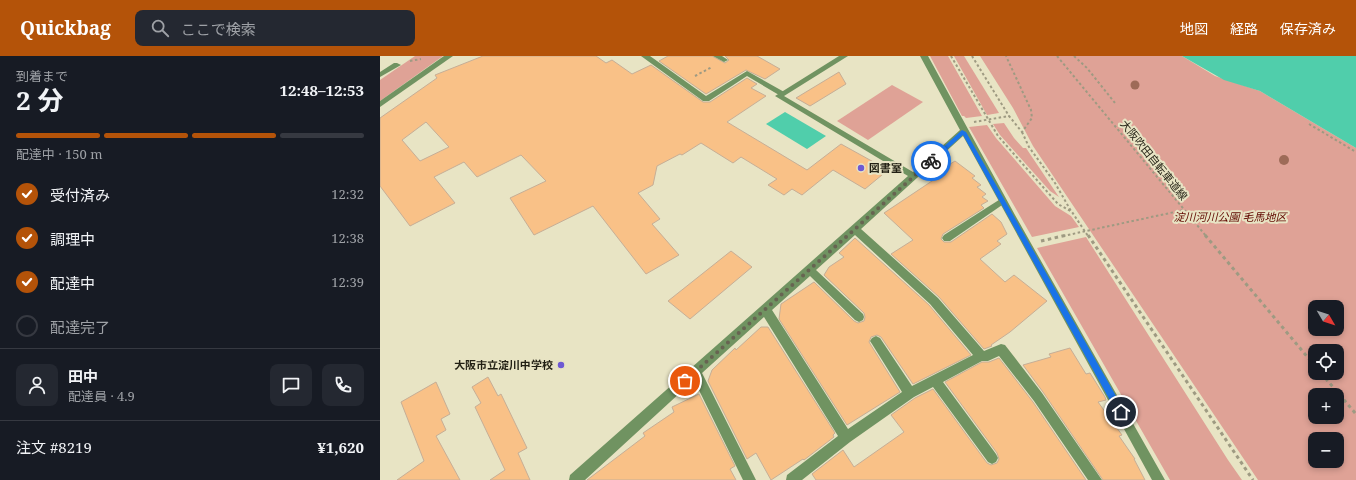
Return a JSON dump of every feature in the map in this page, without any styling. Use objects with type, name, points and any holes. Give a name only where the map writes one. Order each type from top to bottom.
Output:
[{"type":"street","points":[[380,105],[449,56]]},
{"type":"street","points":[[645,56],[706,99],[747,73],[782,93]]},
{"type":"street","points":[[717,56],[724,60]]},
{"type":"street","points":[[844,56],[779,96],[914,176]]},
{"type":"street","points":[[924,56],[1059,304],[1159,480]]},
{"type":"street","points":[[380,75],[397,65]]},
{"type":"street","points":[[575,480],[914,176],[962,128]]},
{"type":"street","points":[[947,238],[1002,200]]},
{"type":"street","points":[[855,229],[934,301],[981,356]]},
{"type":"street","points":[[810,270],[859,317]]},
{"type":"street","points":[[766,309],[846,438]]},
{"type":"street","points":[[876,341],[910,394]]},
{"type":"street","points":[[794,480],[846,438],[910,394],[981,356],[988,356],[1001,349],[1038,397],[1096,480]]},
{"type":"street","points":[[696,372],[750,480]]},
{"type":"street","points":[[934,381],[992,458]]},
{"type":"path","points":[[951,56],[987,120],[998,136],[1058,204],[1072,212]]},
{"type":"path","points":[[972,56],[1009,116],[1022,132],[1029,147],[1055,183],[1072,212],[1253,480]]},
{"type":"path","points":[[1006,56],[1031,110],[1032,118],[1022,132]]},
{"type":"path","name":"大阪吹田自転車道線","points":[[1057,56],[1308,358]]},
{"type":"path","points":[[1074,56],[1087,68],[1115,103]]},
{"type":"path","points":[[405,61],[420,60],[424,58]]},
{"type":"path","points":[[682,82],[724,60]]},
{"type":"path","points":[[962,128],[987,120],[1009,116]]},
{"type":"path","points":[[1309,124],[1356,152]]},
{"type":"path","points":[[1034,243],[1184,210]]},
{"type":"path","points":[[1327,380],[1356,414]]},
{"type":"green space","points":[[415,56],[443,56],[380,101],[380,80]]},
{"type":"green space","points":[[930,56],[948,56],[982,116],[966,118],[962,116]]},
{"type":"green space","points":[[954,56],[964,56],[999,113],[987,115]]},
{"type":"green space","name":"淀川河川公園 毛馬地区","points":[[980,56],[1182,56],[1215,76],[1260,91],[1356,148],[1356,480],[1258,480],[1033,146],[1013,108]]},
{"type":"green space","points":[[892,85],[923,102],[868,140],[837,121]]},
{"type":"green space","points":[[1004,123],[1014,138],[1023,148],[1026,148],[1059,197],[1050,191],[1000,135],[993,124]]},
{"type":"green space","points":[[987,125],[996,138],[1055,206],[1071,216],[1079,227],[1032,237],[969,127]]},
{"type":"green space","points":[[1086,237],[1242,480],[1170,480],[1037,248]]},
{"type":"water","points":[[1182,56],[1356,56],[1356,148],[1260,91],[1224,80]]},
{"type":"water","points":[[785,112],[826,136],[807,149],[766,124]]},
{"type":"building","points":[[483,56],[596,56],[606,63],[612,60],[632,74],[651,65],[703,102],[710,102],[747,78],[757,84],[751,88],[766,96],[727,122],[807,170],[841,144],[888,170],[865,189],[833,170],[802,195],[792,189],[784,195],[768,185],[777,179],[741,157],[733,163],[701,143],[682,155],[680,154],[657,166],[653,185],[638,193],[660,219],[652,224],[679,255],[646,274],[593,206],[534,235],[510,198],[546,181],[521,155],[477,177],[464,162],[434,177],[455,203],[410,226],[380,186],[380,118],[437,78],[435,75]],"holes":[[[426,122],[449,147],[420,161],[402,140]]]},
{"type":"building","points":[[668,56],[712,56],[725,63],[729,60],[725,56],[757,56],[780,69],[765,79],[746,70],[706,94],[659,61]]},
{"type":"building","points":[[839,72],[846,84],[810,106],[796,98]]},
{"type":"building","points":[[955,161],[975,176],[972,178],[981,185],[977,187],[986,194],[982,197],[988,201],[981,205],[984,208],[943,234],[941,239],[944,242],[951,242],[992,214],[1001,222],[1007,234],[997,241],[1001,244],[980,259],[1005,282],[1014,275],[1047,301],[1010,332],[991,345],[992,346],[984,349],[939,297],[891,254],[913,240],[884,213],[935,179],[931,176]]},
{"type":"building","points":[[855,238],[929,305],[971,355],[913,384],[881,337],[877,335],[871,337],[869,342],[900,392],[847,425],[779,319],[781,304],[814,282],[854,321],[858,323],[864,321],[864,313],[824,275],[829,267],[844,257],[839,253]]},
{"type":"building","points":[[731,251],[752,267],[690,319],[668,301]]},
{"type":"building","points":[[761,327],[768,327],[835,433],[833,435],[834,437],[804,460],[803,459],[771,480],[756,453],[747,459],[708,381],[712,370],[735,348],[736,350]]},
{"type":"building","points":[[1070,348],[1086,374],[1090,373],[1105,397],[1106,400],[1098,402],[1122,435],[1119,436],[1135,459],[1145,480],[1103,480],[1023,365],[1051,357],[1049,354]]},
{"type":"building","points":[[999,358],[1033,402],[1086,480],[816,480],[812,474],[843,450],[854,467],[904,432],[891,415],[915,398],[933,389],[987,463],[991,465],[997,463],[999,459],[997,453],[945,382],[982,362],[989,362]]},
{"type":"building","points":[[488,377],[498,396],[501,394],[527,448],[518,453],[530,480],[490,480],[505,470],[475,407],[481,403],[472,387]]},
{"type":"building","points":[[436,382],[450,414],[441,419],[446,430],[436,436],[460,480],[397,480],[424,461],[401,402]]},
{"type":"building","points":[[699,394],[735,466],[730,469],[736,480],[587,480],[645,436],[643,433],[674,412],[672,407]]},
{"type":"way so far","points":[[685,381],[931,161]]},
{"type":"place","name":"図書室","points":[[861,168]]},
{"type":"place","name":"大阪市立淀川中学校","points":[[561,365]]},
{"type":"route","points":[[931,161],[963,132],[1121,412]]}]
